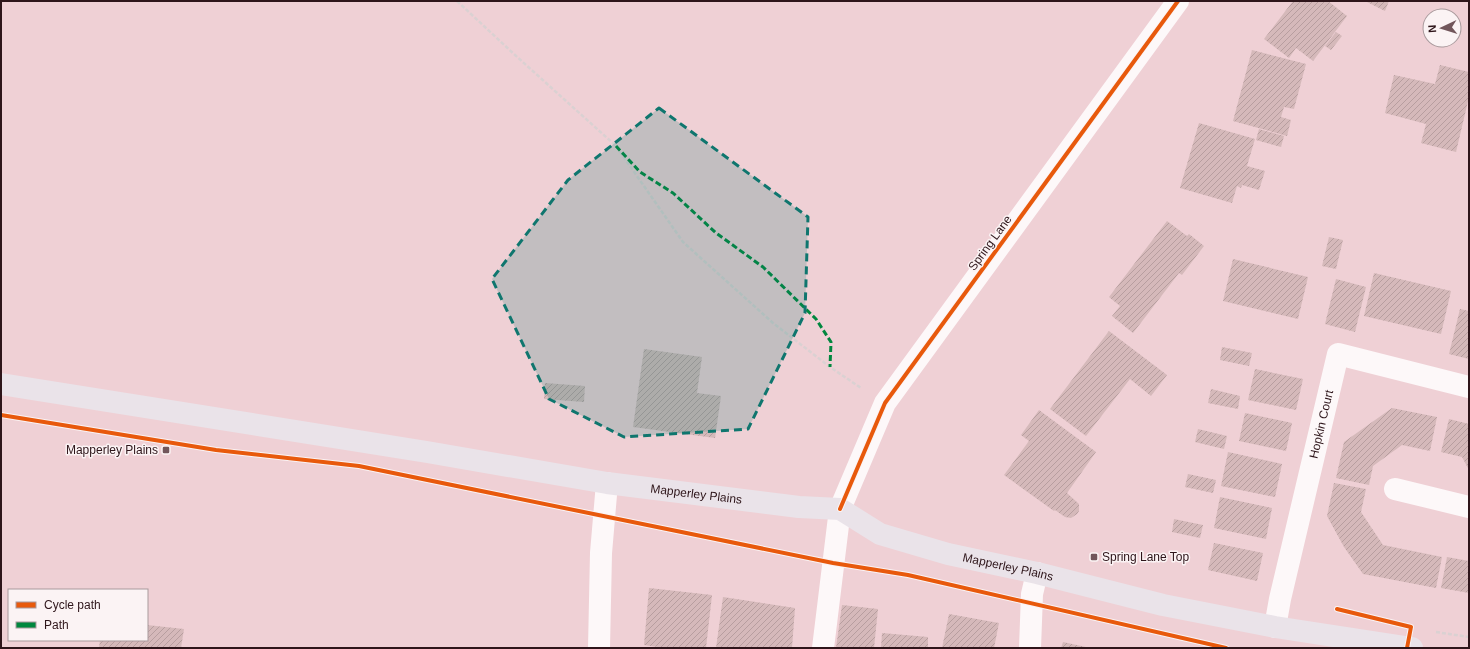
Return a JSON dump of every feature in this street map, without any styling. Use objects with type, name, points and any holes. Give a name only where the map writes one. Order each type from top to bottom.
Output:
[{"type":"main road","name":"Mapperley Plains","points":[[1,384],[427,452],[608,483],[799,507],[840,509],[880,534],[948,554],[1037,573],[1163,605],[1275,627],[1412,648]]},
{"type":"street","name":"Spring Lane","points":[[823,648],[840,509],[885,403],[1178,1]]},
{"type":"street","name":"Hopkin Court","points":[[1275,627],[1280,599],[1338,354],[1469,387]]},
{"type":"street","points":[[599,648],[601,553],[608,483]]},
{"type":"street","points":[[1395,489],[1469,507]]},
{"type":"street","points":[[1030,648],[1032,594],[1037,573]]},
{"type":"path","points":[[458,1],[514,55],[616,146],[683,242],[773,323],[830,367],[885,403]]},
{"type":"path","points":[[1435,632],[1469,637]]},
{"type":"highlighted area","points":[[659,108],[808,217],[805,313],[748,429],[624,437],[549,399],[492,279],[568,180]]},
{"type":"building","points":[[1293,1],[1328,1],[1347,16],[1313,61],[1296,48],[1289,58],[1264,39]]},
{"type":"building","points":[[1365,1],[1389,1],[1385,11]]},
{"type":"building","points":[[1336,32],[1342,36],[1331,50],[1325,46]]},
{"type":"building","points":[[1252,50],[1306,64],[1294,109],[1284,107],[1281,117],[1291,120],[1287,136],[1233,121]]},
{"type":"building","points":[[1440,65],[1469,72],[1469,97],[1456,152],[1421,143],[1426,124],[1385,113],[1394,75],[1435,84]]},
{"type":"building","points":[[1199,123],[1255,139],[1247,166],[1265,171],[1259,190],[1242,185],[1241,188],[1237,186],[1232,203],[1180,188]]},
{"type":"building","points":[[1259,129],[1284,136],[1281,147],[1256,140]]},
{"type":"building","points":[[1167,221],[1187,236],[1189,234],[1204,246],[1182,275],[1179,273],[1133,333],[1112,316],[1120,306],[1109,297]]},
{"type":"building","points":[[1329,237],[1343,240],[1336,269],[1322,266]]},
{"type":"building","points":[[1233,259],[1308,277],[1298,319],[1223,301]]},
{"type":"building","points":[[1374,273],[1451,291],[1441,334],[1364,316]]},
{"type":"building","points":[[1336,279],[1366,287],[1355,332],[1325,324]]},
{"type":"building","points":[[1460,309],[1469,311],[1469,359],[1449,354]]},
{"type":"building","points":[[1109,331],[1167,375],[1151,396],[1130,379],[1086,436],[1050,409]]},
{"type":"building","points":[[1222,347],[1252,353],[1249,366],[1220,360]]},
{"type":"building","points":[[644,349],[702,357],[697,393],[721,396],[715,438],[633,427]]},
{"type":"building","points":[[1255,369],[1303,379],[1296,410],[1248,400]]},
{"type":"building","points":[[545,383],[585,386],[584,402],[544,399]]},
{"type":"building","points":[[1211,389],[1240,396],[1238,409],[1208,403]]},
{"type":"building","points":[[1392,408],[1437,417],[1430,451],[1402,445],[1373,466],[1369,485],[1336,478],[1344,442]]},
{"type":"building","points":[[1039,410],[1096,452],[1067,493],[1079,504],[1079,511],[1071,518],[1065,517],[1055,510],[1054,511],[1004,475],[1029,441],[1021,435]]},
{"type":"building","points":[[1245,413],[1292,423],[1286,451],[1239,441]]},
{"type":"building","points":[[1449,419],[1469,424],[1469,470],[1462,457],[1441,452]]},
{"type":"building","points":[[1198,429],[1227,436],[1224,449],[1195,442]]},
{"type":"building","points":[[1228,452],[1282,464],[1275,497],[1221,486]]},
{"type":"building","points":[[1188,474],[1216,480],[1213,493],[1185,487]]},
{"type":"building","points":[[1334,483],[1366,489],[1361,512],[1383,545],[1442,557],[1436,588],[1363,574],[1344,547],[1327,516]]},
{"type":"building","points":[[1220,497],[1272,508],[1266,539],[1214,528]]},
{"type":"building","points":[[1174,519],[1203,525],[1200,538],[1172,532]]},
{"type":"building","points":[[1214,543],[1263,553],[1257,581],[1208,570]]},
{"type":"building","points":[[1447,557],[1469,561],[1469,593],[1441,588]]},
{"type":"building","points":[[649,588],[712,595],[706,648],[664,648],[644,645]]},
{"type":"building","points":[[723,597],[795,608],[792,648],[716,648]]},
{"type":"building","points":[[842,605],[878,609],[874,648],[836,648]]},
{"type":"building","points":[[949,614],[999,623],[994,648],[942,648]]},
{"type":"building","points":[[148,625],[184,629],[181,648],[99,648],[100,641],[148,641]]},
{"type":"building","points":[[882,633],[928,637],[928,648],[881,648]]},
{"type":"building","points":[[1063,642],[1086,647],[1086,648],[1061,648]]},
{"type":"marked path","points":[[616,146],[640,172],[673,193],[716,233],[763,267],[816,319],[831,342],[830,367]]},
{"type":"cycle path","points":[[840,509],[885,403],[1178,1]]},
{"type":"cycle path","points":[[1,415],[216,450],[359,466],[833,563],[908,575],[1226,648]]},
{"type":"cycle path","points":[[1337,609],[1411,627],[1407,648]]},
{"type":"place","name":"Mapperley Plains","points":[[166,450]]},
{"type":"place","name":"Spring Lane Top","points":[[1094,557]]}]
